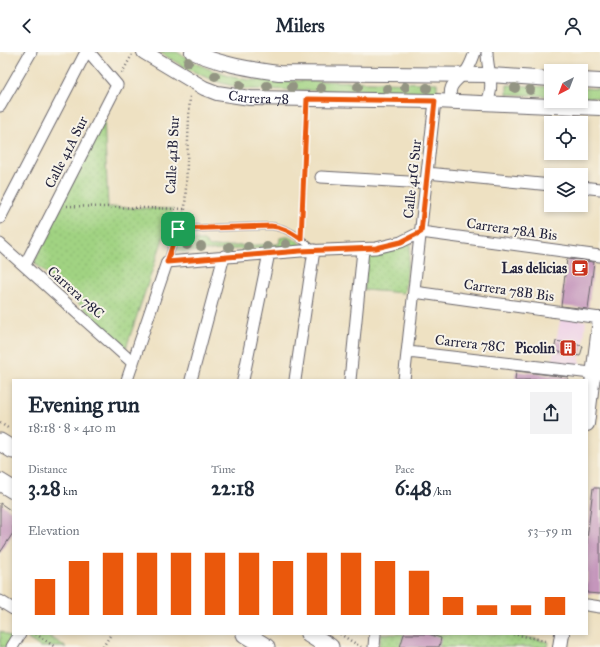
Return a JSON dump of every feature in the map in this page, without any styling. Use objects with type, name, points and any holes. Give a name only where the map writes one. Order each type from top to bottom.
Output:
[{"type":"main road","points":[[0,442],[12,449]]},
{"type":"main road","points":[[0,482],[12,489]]},
{"type":"main road","points":[[247,635],[266,647]]},
{"type":"main road","points":[[311,635],[330,647]]},
{"type":"street","points":[[0,106],[31,52]]},
{"type":"street","points":[[0,218],[88,52],[117,85]]},
{"type":"street","name":"Carrera 78","points":[[144,52],[191,81],[217,93],[233,96],[250,98],[435,101],[600,108]]},
{"type":"street","name":"Carrera 78","points":[[192,52],[205,58],[229,65],[279,73],[490,75],[544,79]]},
{"type":"street","points":[[452,102],[450,90],[456,79],[462,75],[473,60],[475,52]]},
{"type":"street","points":[[486,104],[490,93],[491,81],[487,52]]},
{"type":"street","points":[[588,80],[600,81]]},
{"type":"street","name":"Calle 41A Sur","points":[[25,265],[117,85]]},
{"type":"street","name":"Calle 41G Sur","points":[[404,379],[435,101]]},
{"type":"street","points":[[321,177],[427,178],[544,184]]},
{"type":"street","points":[[588,188],[600,189]]},
{"type":"street","points":[[127,379],[167,262],[224,256],[314,250],[363,250],[389,246],[421,232]]},
{"type":"street","name":"Carrera 78A Bis","points":[[421,232],[600,256]]},
{"type":"street","name":"Carrera 78C","points":[[0,244],[133,363]]},
{"type":"street","points":[[295,379],[314,250]]},
{"type":"street","points":[[350,379],[363,250]]},
{"type":"street","points":[[243,379],[269,253]]},
{"type":"street","points":[[191,379],[224,256]]},
{"type":"street","name":"Carrera 78B Bis","points":[[414,292],[600,318]]},
{"type":"street","points":[[588,419],[597,373],[600,318]]},
{"type":"street","name":"Carrera 78C","points":[[408,352],[597,373]]},
{"type":"street","points":[[0,601],[12,608]]},
{"type":"street","points":[[588,605],[600,607]]},
{"type":"street","points":[[12,647],[19,635]]},
{"type":"street","points":[[374,647],[375,635]]},
{"type":"street","points":[[555,644],[561,635]]},
{"type":"lane","points":[[167,262],[178,229],[271,226],[285,229],[301,239],[314,250]]},
{"type":"path","points":[[117,85],[133,52]]},
{"type":"path","name":"Calle 41B Sur","points":[[178,229],[184,209],[191,81]]},
{"type":"path","points":[[301,239],[307,99]]},
{"type":"path","points":[[56,205],[184,209]]},
{"type":"path","points":[[37,635],[55,647]]},
{"type":"path","points":[[102,647],[110,635]]},
{"type":"path","points":[[342,635],[361,647]]},
{"type":"path","points":[[516,635],[555,644]]},
{"type":"shaded area","points":[[561,316],[586,321],[583,346],[556,341]]},
{"type":"shaded area","points":[[554,351],[580,356],[579,369],[552,364]]},
{"type":"green space","points":[[159,52],[177,52],[197,64],[214,71],[232,77],[249,80],[437,83],[437,93],[247,89],[212,80],[181,65]]},
{"type":"green space","points":[[507,85],[544,87],[544,96],[507,94]]},
{"type":"green space","points":[[588,88],[600,89],[600,98],[588,97]]},
{"type":"green space","points":[[104,117],[108,207],[173,209],[126,348],[34,262]]},
{"type":"green space","points":[[292,237],[304,246],[182,252],[178,250],[176,245],[179,240],[204,241],[210,247],[279,244],[280,238]]},
{"type":"green space","points":[[411,242],[404,293],[364,290],[366,254],[390,251]]},
{"type":"green space","points":[[0,631],[12,638],[7,647],[0,647]]},
{"type":"green space","points":[[30,635],[48,635],[66,647],[40,647],[28,639]]},
{"type":"green space","points":[[381,635],[518,635],[549,642],[548,647],[379,647]]},
{"type":"building","points":[[567,259],[594,262],[588,309],[561,306]]},
{"type":"building","name":"Picolin","points":[[556,341],[583,346],[580,356],[554,351]]},
{"type":"building","points":[[516,371],[568,377],[568,379],[515,379]]},
{"type":"building","points":[[593,488],[600,488],[600,594],[588,593],[588,530]]},
{"type":"building","points":[[0,503],[12,511],[12,535],[0,553]]},
{"type":"building","points":[[404,635],[431,635],[441,638],[439,647],[400,647]]},
{"type":"place","name":"Las delicias","points":[[580,268]]},
{"type":"place","name":"Picolin","points":[[568,348]]},
{"type":"route","points":[[307,99],[435,101],[421,232],[412,237],[389,246],[363,250],[314,250],[224,256],[167,262],[178,229],[271,226],[281,227],[290,231],[301,239],[307,99]]}]
